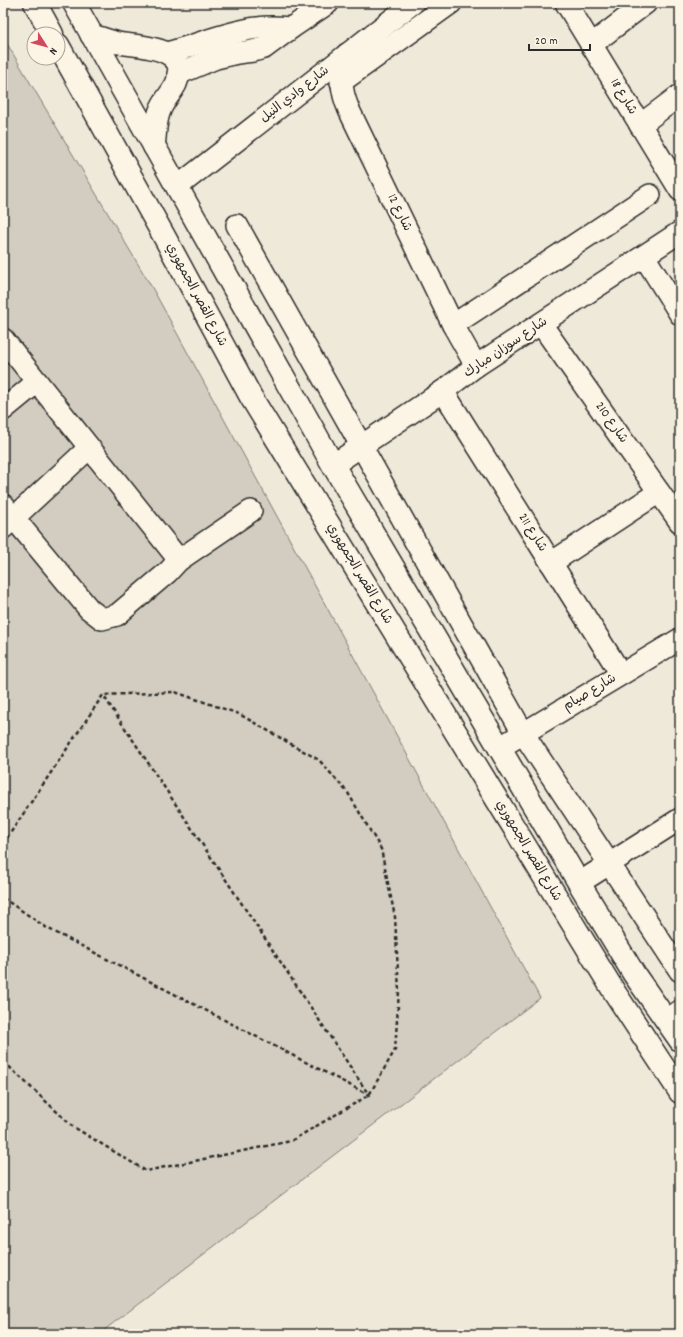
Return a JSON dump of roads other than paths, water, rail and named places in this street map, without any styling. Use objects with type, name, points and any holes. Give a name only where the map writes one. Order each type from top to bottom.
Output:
[{"type":"main road","points":[[35,3],[48,26]]},
{"type":"main road","name":"شارع القصر الجمهوري","points":[[74,3],[333,465],[634,974],[673,1016],[680,1040]]},
{"type":"main road","name":"شارع القصر الجمهوري","points":[[66,59],[251,397],[615,993],[680,1092]]},
{"type":"street","points":[[178,74],[216,58],[237,53],[252,52],[264,48],[328,3]]},
{"type":"street","name":"شارع وادي النيل","points":[[177,187],[413,3]]},
{"type":"street","points":[[341,82],[451,3]]},
{"type":"street","name":"شارع 18","points":[[566,3],[680,190]]},
{"type":"street","points":[[591,45],[646,3]]},
{"type":"street","points":[[167,53],[224,35],[257,28],[272,26],[291,28]]},
{"type":"street","points":[[92,34],[117,43],[156,49],[167,53],[174,59],[178,66],[178,74],[175,84],[158,116],[154,147]]},
{"type":"street","points":[[224,35],[237,53]]},
{"type":"street","name":"شارع 12","points":[[347,54],[341,82],[343,97],[453,325],[476,366]]},
{"type":"street","points":[[640,125],[680,95]]},
{"type":"street","points":[[453,325],[650,195]]},
{"type":"street","points":[[237,225],[523,733],[680,971]]},
{"type":"street","name":"شارع سوزان مبارك","points":[[333,465],[443,391],[476,366],[680,232]]},
{"type":"street","points":[[644,256],[680,314]]},
{"type":"street","name":"شارع 210","points":[[541,324],[680,522]]},
{"type":"street","points":[[3,339],[179,560]]},
{"type":"street","points":[[3,410],[37,382]]},
{"type":"street","name":"شارع 211","points":[[443,391],[621,674]]},
{"type":"street","points":[[90,448],[7,517],[89,610],[102,619],[117,615],[168,572],[179,560],[251,511]]},
{"type":"street","points":[[551,563],[659,492]]},
{"type":"street","name":"شارع صيام","points":[[499,748],[680,639]]},
{"type":"street","points":[[579,883],[680,819]]}]
